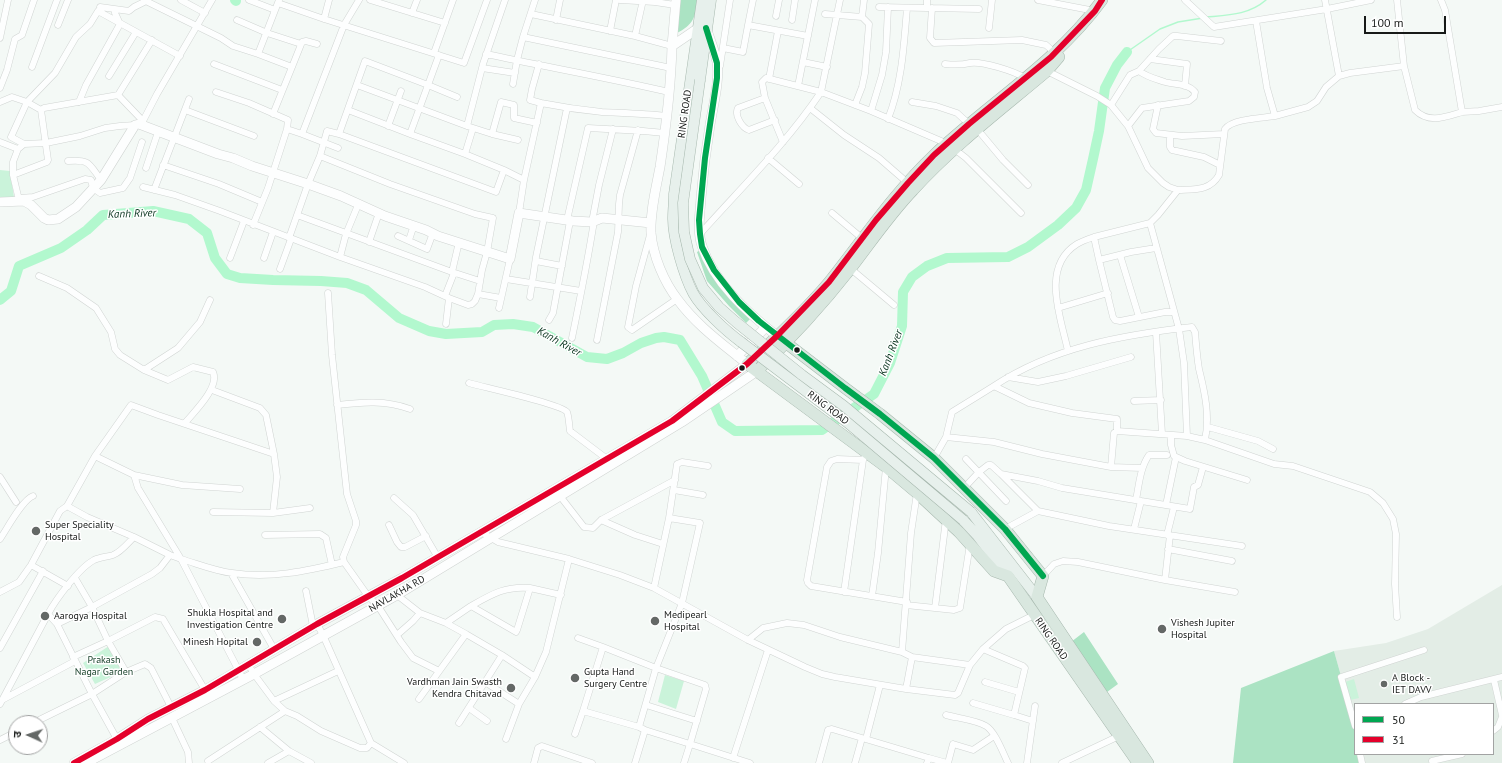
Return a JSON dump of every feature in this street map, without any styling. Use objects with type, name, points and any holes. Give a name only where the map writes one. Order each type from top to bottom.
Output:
[{"type":"highway","points":[[757,371],[782,340],[832,284],[861,246],[884,223],[934,155],[952,146],[1025,78],[1042,69],[1055,52],[1094,11],[1102,0]]},
{"type":"highway","points":[[973,127],[1042,69],[1111,0]]},
{"type":"highway","points":[[832,284],[851,269],[861,246],[876,220],[910,186]]},
{"type":"highway","points":[[782,340],[880,414],[934,458],[1005,529],[1043,576],[1037,597]]},
{"type":"highway","points":[[782,340],[747,364],[814,415],[848,438],[865,457],[886,468],[917,493],[970,542],[994,570],[1008,576]]},
{"type":"highway","points":[[767,378],[796,351]]},
{"type":"highway","name":"RING ROAD","points":[[1008,576],[1138,763]]},
{"type":"highway","name":"RING ROAD","points":[[1037,597],[1148,763]]},
{"type":"main road","name":"RING ROAD","points":[[702,0],[702,28],[695,80],[683,203],[684,232],[690,259],[703,288],[719,308],[802,376],[844,406],[971,512],[1037,597]]},
{"type":"main road","name":"RING ROAD","points":[[702,28],[711,0]]},
{"type":"main road","name":"RING ROAD","points":[[695,80],[674,194],[673,220],[678,249],[687,279],[694,295],[730,334],[848,423],[963,520],[977,535],[1008,576]]},
{"type":"street","points":[[0,38],[2,20],[8,0]]},
{"type":"street","points":[[0,87],[7,70],[15,39],[22,35],[34,0]]},
{"type":"street","points":[[32,67],[57,0]]},
{"type":"street","points":[[58,25],[68,0]]},
{"type":"street","points":[[181,0],[205,13]]},
{"type":"street","points":[[19,199],[31,205],[48,220],[58,219],[76,207],[101,180],[139,123],[212,0]]},
{"type":"street","points":[[249,0],[275,10]]},
{"type":"street","points":[[324,19],[330,0]]},
{"type":"street","points":[[302,134],[344,25],[358,0]]},
{"type":"street","points":[[370,0],[392,3],[412,13],[445,24]]},
{"type":"street","points":[[412,13],[417,0]]},
{"type":"street","points":[[410,134],[428,85],[453,0]]},
{"type":"street","points":[[258,54],[279,1],[324,19],[464,63],[487,0]]},
{"type":"street","points":[[465,154],[482,68],[505,0]]},
{"type":"street","points":[[513,84],[523,37],[535,0]]},
{"type":"street","points":[[556,20],[560,0]]},
{"type":"street","points":[[610,30],[616,0]]},
{"type":"street","points":[[620,0],[676,3],[672,46],[672,68],[665,133],[651,222],[653,249],[660,270],[677,299],[698,324],[747,364],[728,385]]},
{"type":"street","points":[[730,0],[705,158],[700,234],[702,247],[714,270],[739,302],[782,340]]},
{"type":"street","points":[[723,48],[743,52],[753,0]]},
{"type":"street","points":[[776,16],[779,0]]},
{"type":"street","points":[[792,20],[795,0]]},
{"type":"street","points":[[798,86],[815,0]]},
{"type":"street","points":[[700,234],[783,142],[821,92],[840,0]]},
{"type":"street","points":[[862,17],[864,0]]},
{"type":"street","points":[[899,0],[899,7]]},
{"type":"street","points":[[927,0],[930,8],[930,38],[934,43],[1022,40],[1046,45],[1055,52]]},
{"type":"street","points":[[989,28],[992,0]]},
{"type":"street","points":[[1038,0],[1094,11]]},
{"type":"street","points":[[1185,0],[1214,27],[1326,9],[1371,0]]},
{"type":"street","points":[[1325,0],[1339,76]]},
{"type":"street","points":[[1397,0],[1404,66],[1415,110],[1426,118],[1436,119],[1462,112],[1480,111],[1502,106]]},
{"type":"street","points":[[1441,0],[1445,10],[1462,112]]},
{"type":"street","points":[[100,6],[128,11],[146,1],[221,38],[226,43],[292,67]]},
{"type":"street","points":[[635,36],[643,1]]},
{"type":"street","points":[[100,6],[120,24],[180,56]]},
{"type":"street","points":[[100,6],[90,24],[76,38],[55,73],[28,102],[11,137],[24,144],[46,143],[80,136],[105,128],[139,123]]},
{"type":"street","points":[[879,7],[979,9]]},
{"type":"street","points":[[871,111],[882,75],[886,52],[888,8]]},
{"type":"street","points":[[888,119],[893,107],[903,54],[907,8]]},
{"type":"street","points":[[116,10],[115,13],[120,24]]},
{"type":"street","points":[[530,14],[610,30],[672,46],[702,28],[717,63],[717,78]]},
{"type":"street","points":[[825,14],[862,17],[869,24],[866,63],[862,87],[855,105]]},
{"type":"street","points":[[237,20],[267,33],[301,44]]},
{"type":"street","points":[[1256,21],[1264,75],[1275,116]]},
{"type":"street","points":[[79,102],[86,84],[120,24]]},
{"type":"street","points":[[748,25],[808,36]]},
{"type":"street","points":[[769,79],[778,31]]},
{"type":"street","points":[[109,76],[136,32]]},
{"type":"street","points":[[1111,105],[1130,75],[1139,71],[1173,36],[1221,41]]},
{"type":"street","points":[[523,37],[672,68]]},
{"type":"street","points":[[41,110],[44,108],[118,95],[152,40]]},
{"type":"street","points":[[273,114],[301,44],[306,40],[317,44]]},
{"type":"street","points":[[486,54],[605,77],[669,92]]},
{"type":"street","points":[[1150,59],[1187,64],[1185,86]]},
{"type":"street","points":[[339,134],[365,61],[457,97]]},
{"type":"street","points":[[803,62],[827,67]]},
{"type":"street","points":[[945,64],[966,65],[971,63],[993,66],[1016,72],[1025,78]]},
{"type":"street","points":[[214,64],[282,90]]},
{"type":"street","points":[[539,64],[530,100],[567,108],[666,116]]},
{"type":"street","points":[[1042,69],[1097,96],[1111,105],[1128,126],[1148,168],[1163,183],[1173,189],[1208,186],[1216,180],[1219,175],[1224,134],[1228,125],[1275,116],[1308,106],[1316,101],[1326,87],[1339,76],[1350,73],[1404,66]]},
{"type":"street","points":[[482,68],[515,73]]},
{"type":"street","points":[[1128,126],[1142,108],[1192,99],[1194,97],[1194,90],[1185,86],[1167,83],[1147,77],[1139,71]]},
{"type":"street","points":[[783,142],[765,98],[762,82],[764,79],[821,92],[871,111],[952,146],[1021,213]]},
{"type":"street","points":[[356,85],[470,127],[518,140]]},
{"type":"street","points":[[388,126],[401,91]]},
{"type":"street","points":[[216,92],[249,103],[288,120],[287,129],[273,173],[253,225]]},
{"type":"street","points":[[118,95],[139,123],[158,132],[174,136],[218,154],[308,184],[341,196],[379,213],[510,260]]},
{"type":"street","points":[[0,102],[12,97],[28,102],[41,110],[48,157],[47,162],[14,175]]},
{"type":"street","points":[[765,98],[738,108],[736,110],[736,114],[744,127],[749,130],[775,120]]},
{"type":"street","points":[[154,190],[189,100]]},
{"type":"street","points":[[492,134],[501,102],[514,105],[514,118],[537,123]]},
{"type":"street","points":[[499,308],[541,102]]},
{"type":"street","points":[[912,102],[952,110],[957,113],[973,127],[1028,185]]},
{"type":"street","points":[[1158,105],[1153,129],[1154,131],[1170,135],[1224,134]]},
{"type":"street","points":[[530,297],[567,108]]},
{"type":"street","points":[[810,108],[844,135],[879,158],[910,186]]},
{"type":"street","points":[[185,110],[254,136]]},
{"type":"street","points":[[348,110],[465,154],[524,180]]},
{"type":"street","points":[[549,320],[553,312],[569,220],[588,128],[638,130],[665,133]]},
{"type":"street","points":[[287,129],[338,148]]},
{"type":"street","points":[[572,338],[587,269],[599,185],[613,129]]},
{"type":"street","points":[[597,340],[607,287],[614,261],[618,232],[620,195],[638,130]]},
{"type":"street","points":[[280,269],[308,184],[320,156],[327,131],[339,134],[496,192],[504,170]]},
{"type":"street","points":[[146,168],[158,132]]},
{"type":"street","points":[[1170,135],[1170,147],[1172,150],[1204,157],[1220,165]]},
{"type":"street","points":[[0,142],[18,149]]},
{"type":"street","points":[[0,202],[33,197],[81,179],[89,178],[92,182],[93,188],[102,193],[123,188],[130,178],[142,142]]},
{"type":"street","points":[[19,199],[13,162],[18,149],[24,144]]},
{"type":"street","points":[[143,187],[175,195],[253,225],[425,287],[468,305],[474,303],[478,294],[493,218],[476,214],[411,191],[320,156]]},
{"type":"street","points":[[768,158],[799,184]]},
{"type":"street","points":[[68,161],[86,161],[101,180]]},
{"type":"street","points":[[163,165],[219,184],[262,202]]},
{"type":"street","points":[[1068,351],[1058,308],[1055,286],[1059,264],[1070,249],[1078,243],[1152,221],[1173,189]]},
{"type":"street","points":[[340,257],[346,234],[358,204]]},
{"type":"street","points":[[369,242],[379,213]]},
{"type":"street","points":[[519,213],[569,220],[593,221],[602,218],[651,222]]},
{"type":"street","points":[[832,213],[861,246]]},
{"type":"street","points":[[298,215],[453,273],[480,281]]},
{"type":"street","points":[[230,258],[244,221]]},
{"type":"street","points":[[1152,221],[1156,248],[1179,329],[1184,363],[1187,436]]},
{"type":"street","points":[[409,240],[414,225]]},
{"type":"street","points":[[264,258],[273,232]]},
{"type":"street","points":[[398,236],[427,249],[433,233]]},
{"type":"street","points":[[651,233],[636,286],[628,327],[632,330],[677,299]]},
{"type":"street","points":[[1094,238],[1115,320],[1120,321],[1165,312],[1173,312]]},
{"type":"street","points":[[446,324],[447,297],[459,242]]},
{"type":"street","points":[[1099,260],[1156,248]]},
{"type":"street","points":[[1120,255],[1139,317]]},
{"type":"street","points":[[536,261],[562,266]]},
{"type":"street","points":[[851,269],[894,304]]},
{"type":"street","points":[[39,276],[67,288],[96,308],[111,332],[115,349],[120,355],[144,370],[168,380],[193,367],[213,372],[215,376],[212,390],[185,423]]},
{"type":"street","points":[[506,279],[581,291]]},
{"type":"street","points":[[328,293],[332,355],[347,494],[356,521],[356,526],[343,557],[344,562],[368,596],[378,606],[413,658],[439,671]]},
{"type":"street","points":[[1058,308],[1108,293]]},
{"type":"street","points":[[478,294],[501,298]]},
{"type":"street","points":[[144,370],[178,348],[200,322],[210,300]]},
{"type":"street","points":[[737,356],[766,327]]},
{"type":"street","points":[[934,458],[946,437],[952,412],[1008,377],[1038,361],[1122,336],[1192,327],[1195,332],[1199,369],[1206,399],[1208,427],[1205,440]]},
{"type":"street","points":[[1156,332],[1162,434]]},
{"type":"street","points":[[1008,377],[1038,382],[1066,376],[1130,357]]},
{"type":"street","points":[[74,763],[118,742],[148,719],[204,690],[315,625],[481,532],[698,406],[728,385],[757,371]]},
{"type":"street","points":[[469,383],[564,409],[567,413],[570,430],[607,459]]},
{"type":"street","points":[[994,386],[1029,403],[1072,413],[1117,419],[1117,431],[1114,433],[1111,467]]},
{"type":"street","points":[[212,390],[260,408],[266,415],[277,477],[273,513]]},
{"type":"street","points":[[1134,401],[1161,400]]},
{"type":"street","points":[[337,404],[370,402],[397,404],[410,409]]},
{"type":"street","points":[[0,592],[19,582],[60,512],[67,506],[95,456],[131,405],[274,454]]},
{"type":"street","name":"NAVLAKHA RD","points":[[86,763],[118,742],[172,718],[397,595],[560,496],[698,406]]},
{"type":"street","points":[[1208,427],[1258,441],[1273,449]]},
{"type":"street","points":[[1117,431],[1187,436],[1205,440],[1274,464],[1293,466],[1370,492],[1383,503],[1393,518],[1396,534],[1395,584],[1397,617]]},
{"type":"street","points":[[1171,435],[1171,445],[1174,456],[1203,467],[1247,480]]},
{"type":"street","points":[[946,437],[994,442],[1042,454],[1111,467],[1142,468]]},
{"type":"street","points":[[1134,530],[1142,468],[1149,455],[1167,455]]},
{"type":"street","points":[[95,456],[134,475],[182,484],[240,489]]},
{"type":"street","points":[[844,592],[865,457],[830,461],[827,466],[807,580],[811,586],[844,592],[872,596],[906,604],[954,610],[960,608],[970,542]]},
{"type":"street","points":[[1166,505],[1176,457]]},
{"type":"street","points":[[966,459],[1006,501]]},
{"type":"street","points":[[654,588],[669,518],[677,464],[679,462],[708,466]]},
{"type":"street","points":[[964,488],[979,472],[988,465],[991,465],[1038,511],[1134,530],[1242,546]]},
{"type":"street","points":[[1001,474],[1038,481],[1062,488],[1190,509],[1194,487],[1198,485],[1203,467]]},
{"type":"street","points":[[872,596],[879,546],[886,468]]},
{"type":"street","points":[[134,475],[138,488],[181,559],[243,679]]},
{"type":"street","points":[[0,477],[16,502]]},
{"type":"street","points":[[560,496],[584,527],[593,528],[601,520],[675,480]]},
{"type":"street","points":[[674,490],[703,495]]},
{"type":"street","points":[[902,652],[911,533],[917,493]]},
{"type":"street","points":[[0,539],[21,508],[33,496]]},
{"type":"street","points":[[394,498],[413,515],[437,556]]},
{"type":"street","points":[[67,506],[87,517],[134,537],[170,555],[231,573],[259,575],[295,572],[344,562]]},
{"type":"street","points":[[1165,580],[1168,535],[1174,507]]},
{"type":"street","points":[[213,512],[273,513],[310,508]]},
{"type":"street","points":[[1005,529],[1038,511]]},
{"type":"street","points":[[634,763],[646,705],[656,668],[682,603],[700,523],[669,518]]},
{"type":"street","points":[[935,608],[946,519]]},
{"type":"street","points":[[601,520],[636,535],[663,544]]},
{"type":"street","points":[[389,525],[401,547],[405,547],[426,536]]},
{"type":"street","points":[[481,532],[498,542],[569,559],[620,575],[654,588],[748,640],[822,674],[906,689],[955,695],[958,693],[970,665],[984,649],[1006,629],[1034,615]]},
{"type":"street","points":[[265,535],[323,535],[326,538],[332,565]]},
{"type":"street","points":[[1,702],[54,603],[75,578],[95,559],[113,555],[121,550],[134,537]]},
{"type":"street","points":[[1168,549],[1232,561]]},
{"type":"street","points":[[57,624],[92,607],[156,571],[170,555]]},
{"type":"street","points":[[506,739],[519,704],[535,677],[546,652],[569,559]]},
{"type":"street","points":[[1043,576],[1054,564],[1063,561],[1078,562],[1165,580],[1235,592]]},
{"type":"street","points":[[30,565],[68,586]]},
{"type":"street","points":[[0,648],[42,571]]},
{"type":"street","points":[[231,573],[274,649]]},
{"type":"street","points":[[75,578],[126,672]]},
{"type":"street","points":[[446,623],[471,606],[492,594],[505,589],[530,588],[561,595]]},
{"type":"street","points":[[471,606],[516,632],[530,588]]},
{"type":"street","points":[[306,591],[315,625],[323,635],[371,743],[400,762]]},
{"type":"street","points":[[397,595],[420,613],[446,623],[466,634],[502,655],[535,677]]},
{"type":"street","points":[[397,635],[420,613]]},
{"type":"street","points":[[48,614],[57,624],[118,742]]},
{"type":"street","points":[[1,702],[74,659],[155,617],[163,619],[204,690]]},
{"type":"street","points":[[748,640],[764,628],[787,623],[804,626],[840,637],[902,652],[912,657],[970,665]]},
{"type":"street","points":[[419,699],[466,634]]},
{"type":"street","points":[[578,638],[656,668],[705,684],[706,689],[684,763]]},
{"type":"street","points":[[575,734],[603,647]]},
{"type":"street","points":[[984,649],[1025,668],[1014,715]]},
{"type":"street","points":[[733,758],[768,650]]},
{"type":"street","points":[[1354,722],[1341,677],[1424,650]]},
{"type":"street","points":[[459,723],[502,655]]},
{"type":"street","points":[[906,689],[912,657]]},
{"type":"street","points":[[48,716],[92,694],[126,672],[145,664],[151,668],[171,708]]},
{"type":"street","points":[[248,664],[274,701],[285,711],[297,716],[321,731],[360,748],[367,748],[371,743]]},
{"type":"street","points":[[274,701],[338,670]]},
{"type":"street","points":[[1407,703],[1421,697],[1502,677]]},
{"type":"street","points":[[1494,680],[1502,716],[1498,727],[1494,730]]},
{"type":"street","points":[[485,682],[519,704]]},
{"type":"street","points":[[985,682],[1019,692]]},
{"type":"street","points":[[855,763],[864,739],[880,685]]},
{"type":"street","points":[[973,703],[1033,721]]},
{"type":"street","points":[[646,705],[697,722]]},
{"type":"street","points":[[1027,763],[1035,706]]},
{"type":"street","points":[[469,708],[487,721]]},
{"type":"street","points":[[208,761],[285,711]]},
{"type":"street","points":[[583,711],[642,728],[750,763]]},
{"type":"street","points":[[946,715],[985,725],[994,736],[1008,763]]},
{"type":"street","points":[[172,718],[188,752],[189,763]]},
{"type":"street","points":[[260,727],[289,751],[311,763]]},
{"type":"street","points":[[819,763],[828,730],[830,729],[928,761],[947,763],[953,744],[973,750],[994,736]]},
{"type":"street","points":[[1062,763],[1120,737]]},
{"type":"street","points":[[1070,763],[1120,737]]},
{"type":"street","points":[[534,763],[538,748],[542,746],[592,763]]},
{"type":"street","points":[[268,763],[289,751]]},
{"type":"street","points":[[1432,762],[1455,755]]},
{"type":"shaded area","points":[[1502,585],[1502,763],[1362,763],[1360,755],[1494,755],[1494,703],[1354,703],[1354,722],[1334,651],[1386,643],[1428,629]]},
{"type":"green space","points":[[676,0],[698,0],[696,13],[692,22],[684,29],[673,35]]},
{"type":"green space","points":[[0,170],[10,171],[14,197],[0,198]]},
{"type":"green space","points":[[702,249],[751,318],[746,323],[707,281],[697,252]]},
{"type":"green space","points":[[1084,632],[1118,684],[1107,692],[1071,642]]},
{"type":"green space","name":"Prakash Nagar Garden","points":[[109,646],[124,671],[95,684],[83,663]]},
{"type":"green space","points":[[1334,651],[1354,722],[1354,755],[1360,755],[1362,763],[1233,763],[1241,688]]},
{"type":"green space","points":[[665,675],[684,681],[676,709],[658,702]]},
{"type":"green space","points":[[1354,679],[1359,698],[1350,700],[1345,682]]},
{"type":"waterway","points":[[1206,17],[1230,15],[1253,9],[1266,0]]},
{"type":"waterway","points":[[1127,52],[1160,29],[1178,22],[1203,18]]},
{"type":"waterway","name":"Kanh River","points":[[0,300],[11,291],[19,266],[61,248],[87,230],[103,215],[153,211],[189,219],[207,233],[215,258],[227,274],[240,278],[347,283],[366,290],[399,318],[429,331],[446,334],[482,332],[494,325],[513,324],[533,327],[587,357],[607,359],[623,353],[641,343],[656,338],[664,337],[680,340],[702,376],[722,422],[735,431],[822,430],[874,394],[890,363],[902,326],[903,292],[912,277],[927,266],[947,258],[1008,257],[1028,247],[1058,225],[1076,208],[1086,190],[1099,131],[1105,88],[1117,65],[1127,52]]},
{"type":"transit line","name":"31","points":[[74,763],[117,739],[148,719],[205,690],[317,624],[402,578],[672,421],[747,364],[777,336],[829,282],[876,220],[934,155],[969,124],[1051,57],[1095,11],[1102,0]]},
{"type":"transit line","name":"50","points":[[706,28],[717,63],[717,78],[705,158],[699,220],[702,247],[714,270],[739,302],[759,321],[880,414],[934,458],[1005,529],[1043,576]]},
{"type":"place","name":"Super Speciality Hospital","points":[[36,531]]},
{"type":"place","name":"Aarogya Hospital","points":[[45,616]]},
{"type":"place","name":"Shukla Hospital and Investigation Centre","points":[[282,619]]},
{"type":"place","name":"Medipearl Hospital","points":[[655,621]]},
{"type":"place","name":"Vishesh Jupiter Hospital","points":[[1162,629]]},
{"type":"place","name":"Minesh Hopital","points":[[257,642]]},
{"type":"place","name":"Gupta Hand Surgery Centre","points":[[575,678]]},
{"type":"place","name":"A Block - IET DAVV","points":[[1384,684]]},
{"type":"place","name":"Vardhman Jain Swasth Kendra Chitavad","points":[[511,688]]}]
